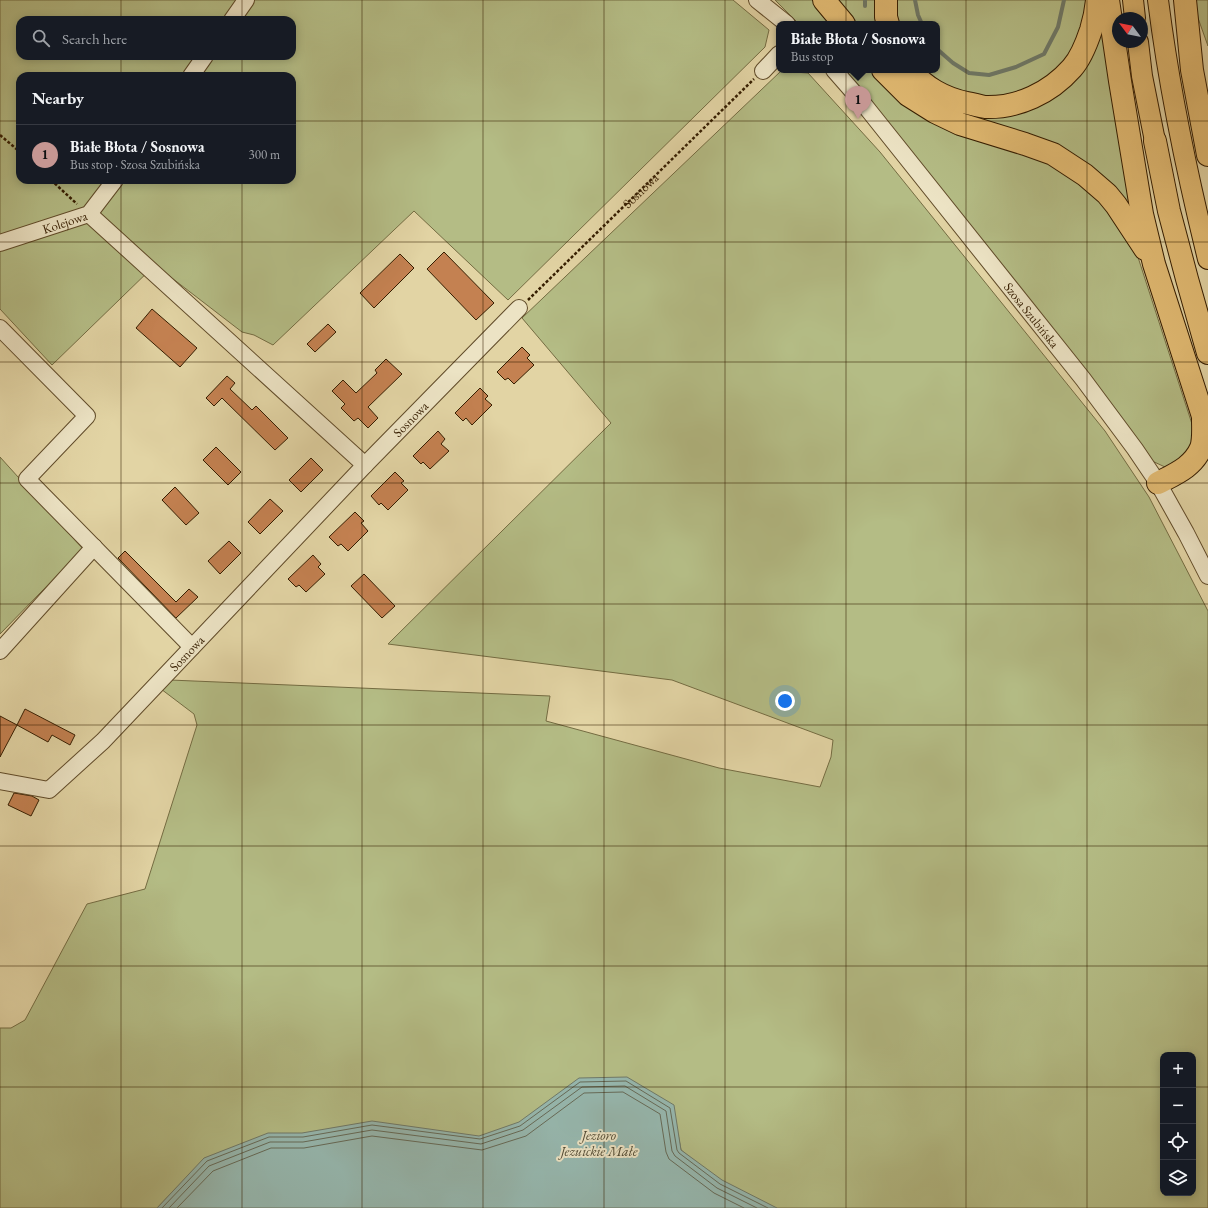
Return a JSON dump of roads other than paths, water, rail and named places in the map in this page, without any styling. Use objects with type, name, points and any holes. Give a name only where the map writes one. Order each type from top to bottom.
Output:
[{"type":"highway","points":[[824,0],[842,21]]},
{"type":"highway","points":[[886,0],[887,21]]},
{"type":"highway","points":[[912,73],[917,79],[936,92],[957,101],[984,107],[1006,106],[1030,99],[1053,86],[1073,68],[1087,42],[1096,10],[1097,0]]},
{"type":"highway","points":[[1108,0],[1142,214],[1154,264],[1206,426],[1201,447],[1195,459],[1185,468],[1158,483]]},
{"type":"highway","points":[[1186,3],[1198,47],[1208,68]]},
{"type":"highway","points":[[1186,3],[1192,70],[1208,155]]},
{"type":"highway","points":[[886,73],[908,95],[935,112],[960,124],[1053,154],[1085,175],[1107,194],[1116,205],[1154,264]]},
{"type":"highway","points":[[1155,142],[1169,211],[1208,353]]},
{"type":"main road","points":[[1133,0],[1134,12]]},
{"type":"main road","points":[[1158,0],[1180,139],[1208,259]]},
{"type":"main road","points":[[1139,48],[1142,76],[1155,142]]},
{"type":"street","points":[[235,16],[246,0]]},
{"type":"street","points":[[757,0],[783,21]]},
{"type":"street","points":[[763,71],[776,57]]},
{"type":"street","points":[[194,72],[203,60]]},
{"type":"street","name":"Szosa Szubińska","points":[[837,73],[862,102],[1083,379],[1135,449],[1158,483],[1208,576]]},
{"type":"street","name":"Kolejowa","points":[[0,243],[89,214],[112,184]]},
{"type":"street","points":[[89,214],[365,466]]},
{"type":"street","name":"Sosnowa","points":[[0,781],[49,790],[103,741],[365,466],[519,308]]},
{"type":"street","points":[[0,328],[87,416],[28,479],[192,648]]},
{"type":"street","points":[[0,651],[94,547]]},
{"type":"water","name":"Jezioro Jezuickie Małe","points":[[627,1077],[674,1105],[681,1150],[722,1180],[777,1208],[157,1208],[204,1158],[268,1133],[302,1133],[372,1121],[479,1136],[519,1122],[579,1078]]},
{"type":"waterway","points":[[865,0],[865,6]]},
{"type":"waterway","points":[[915,0],[921,21]]},
{"type":"waterway","points":[[940,52],[953,63],[969,73],[989,75],[1016,67],[1044,54],[1058,27],[1064,0]]},
{"type":"place","name":"Białe Błota / Sosnowa","points":[[858,119]]}]
